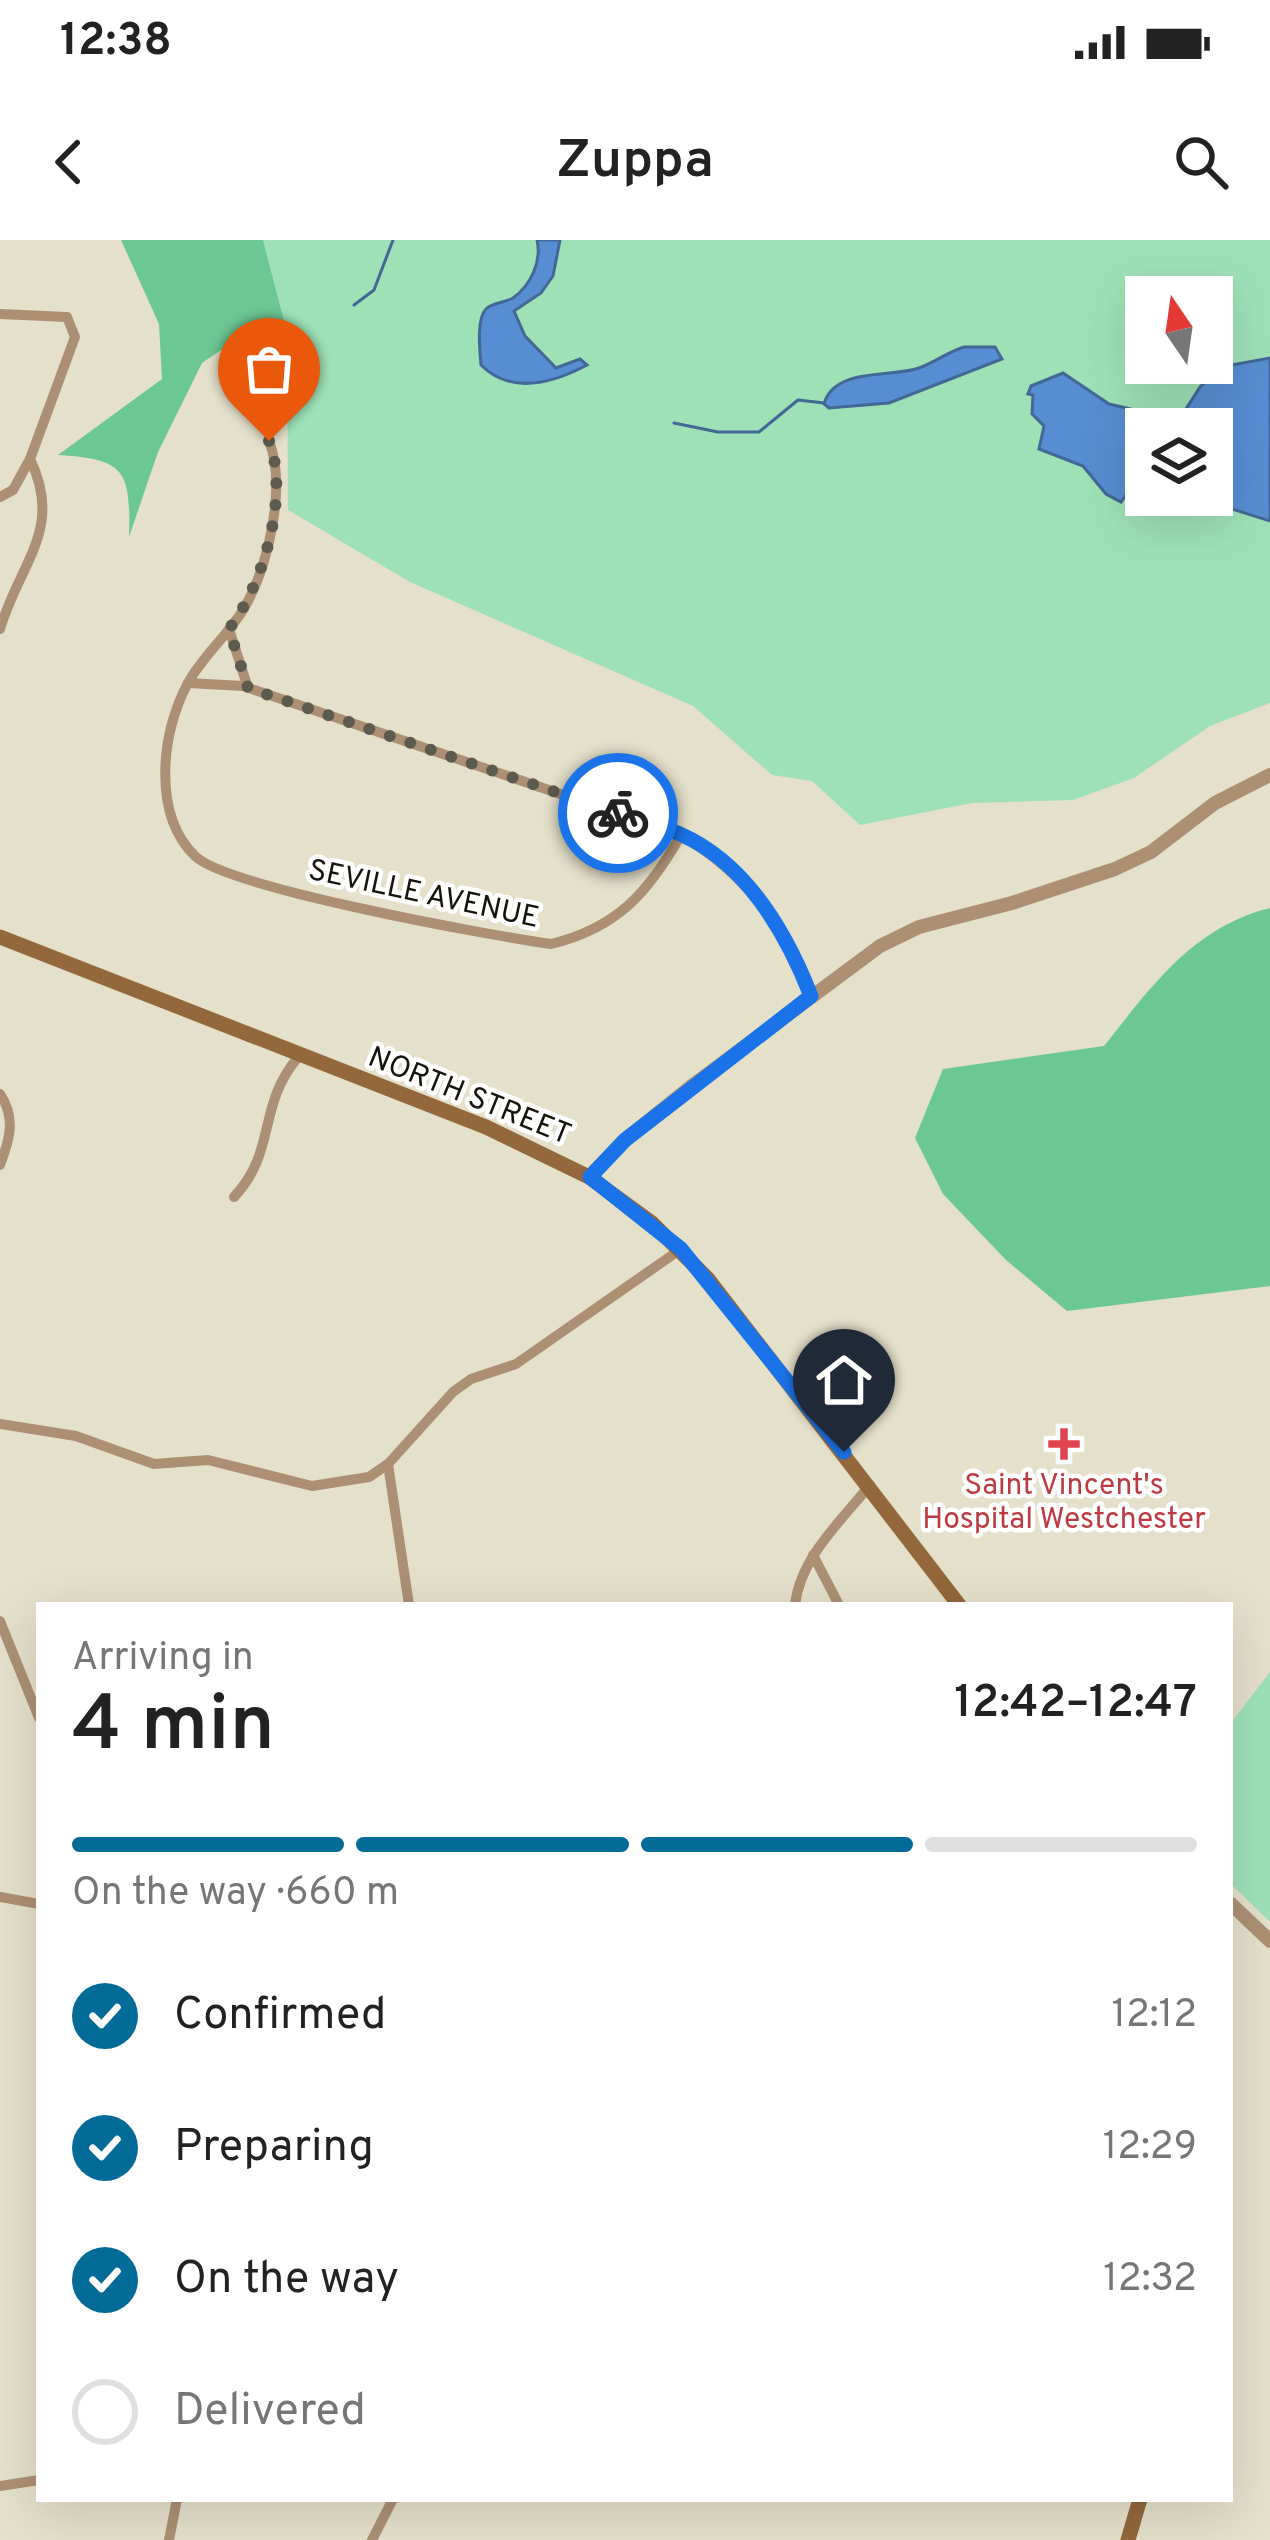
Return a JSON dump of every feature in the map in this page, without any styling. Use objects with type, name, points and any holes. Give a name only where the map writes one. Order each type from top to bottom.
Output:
[{"type":"main road","name":"NORTH STREET","points":[[0,937],[498,1132],[590,1177],[681,1249],[870,1485],[957,1602]]},
{"type":"main road","points":[[1128,2540],[1138,2502]]},
{"type":"street","points":[[0,314],[54,314],[74,324],[68,363],[30,460],[14,492],[0,497]]},
{"type":"street","points":[[188,683],[229,629],[256,579],[273,510],[276,464],[269,441]]},
{"type":"street","points":[[0,629],[45,518],[44,495],[30,460]]},
{"type":"street","points":[[229,629],[248,688]]},
{"type":"street","points":[[188,683],[248,688],[681,835],[730,868],[757,897],[792,946],[811,996]]},
{"type":"street","name":"SEVILLE AVENUE","points":[[188,683],[174,721],[164,785],[183,839],[196,858],[221,873],[500,937],[550,944],[585,935],[626,911],[644,895],[681,835]]},
{"type":"street","points":[[590,1177],[625,1140],[811,996],[912,930],[1012,903],[1151,852],[1215,803],[1270,775]]},
{"type":"street","points":[[234,1197],[254,1173],[274,1093],[299,1056]]},
{"type":"street","points":[[0,1094],[9,1107],[11,1125],[0,1165]]},
{"type":"street","points":[[0,1424],[76,1436],[154,1464],[208,1460],[312,1486],[369,1477],[388,1464],[453,1391],[471,1379],[517,1364],[681,1249]]},
{"type":"street","points":[[388,1464],[409,1602]]},
{"type":"street","points":[[796,1602],[813,1555],[870,1485]]},
{"type":"street","points":[[813,1555],[836,1602]]},
{"type":"street","points":[[0,1621],[36,1711]]},
{"type":"street","points":[[0,1897],[36,1903]]},
{"type":"street","points":[[1233,1906],[1270,1941]]},
{"type":"street","points":[[0,2486],[36,2480]]},
{"type":"street","points":[[169,2540],[176,2502]]},
{"type":"street","points":[[372,2540],[391,2502]]},
{"type":"green space","points":[[121,240],[263,240],[287,332],[287,408],[227,346],[202,363],[158,452],[129,537],[128,496],[119,472],[98,460],[58,455],[162,379],[159,324]]},
{"type":"green space","points":[[263,240],[1270,240],[1270,703],[1210,726],[1134,778],[1073,800],[972,803],[860,825],[812,781],[772,775],[693,706],[410,582],[288,510],[287,332]]},
{"type":"green space","points":[[1270,908],[1270,1286],[1067,1311],[1006,1260],[943,1194],[915,1138],[943,1069],[1104,1046],[1157,981],[1196,944],[1218,929]]},
{"type":"green space","points":[[1270,1672],[1270,1922],[1233,1886],[1233,1720]]},
{"type":"water","points":[[537,240],[560,240],[553,276],[541,293],[514,311],[525,336],[556,368],[580,359],[587,365],[548,381],[520,383],[493,375],[481,365],[480,328],[486,309],[513,298],[530,279],[538,256]]},
{"type":"water","points":[[964,347],[995,347],[1002,359],[889,403],[829,408],[824,404],[830,392],[851,379],[919,368]]},
{"type":"water","points":[[1270,358],[1270,521],[1233,509],[1233,408],[1187,408],[1203,384],[1233,384],[1233,365]]},
{"type":"water","points":[[1063,373],[1109,404],[1126,408],[1125,497],[1121,502],[1106,494],[1083,466],[1039,449],[1044,426],[1032,414],[1033,395],[1028,394],[1031,386]]},
{"type":"waterway","points":[[354,305],[374,290],[393,240]]},
{"type":"waterway","points":[[674,423],[718,432],[759,432],[798,400],[824,403]]},
{"type":"way so far","points":[[269,441],[276,464],[273,510],[250,598],[229,629],[248,688],[618,813]]},
{"type":"place","name":"Saint Vincent's Hospital Westchester","points":[[1064,1444]]},
{"type":"route","points":[[618,813],[681,835],[730,868],[792,946],[811,996],[692,1085],[625,1140],[590,1177],[681,1249],[844,1452]]}]
